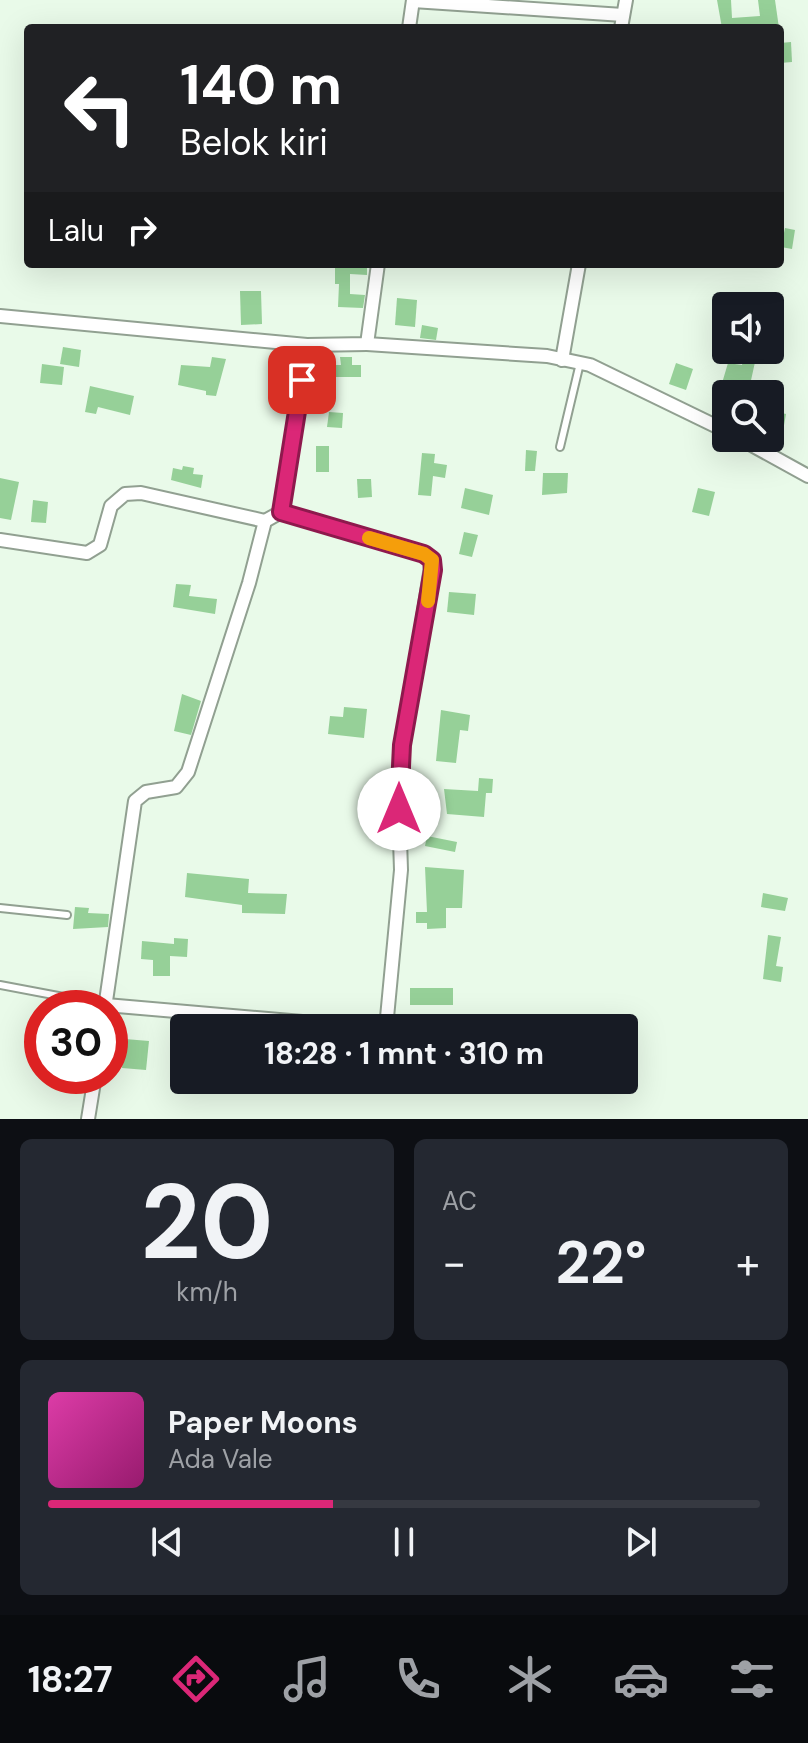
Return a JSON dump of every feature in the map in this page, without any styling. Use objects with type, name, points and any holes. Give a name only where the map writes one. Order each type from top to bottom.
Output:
[{"type":"street","points":[[410,24],[413,0],[622,22],[626,0]]},
{"type":"street","points":[[367,344],[377,268]]},
{"type":"street","points":[[562,360],[578,268]]},
{"type":"street","points":[[0,316],[307,345],[367,344],[562,360],[580,363],[712,424]]},
{"type":"street","points":[[281,512],[307,345]]},
{"type":"street","points":[[764,452],[808,476]]},
{"type":"street","points":[[0,540],[87,553],[100,545],[111,506],[125,494],[141,493],[265,521],[281,512],[424,554],[432,560],[433,570],[398,778],[401,870],[387,1014]]},
{"type":"street","points":[[107,990],[135,801],[146,792],[176,787],[188,772],[249,583],[265,521]]},
{"type":"street","points":[[128,1008],[202,1014]]},
{"type":"street","points":[[88,1119],[92,1094]]},
{"type":"lane","points":[[560,447],[580,363]]},
{"type":"lane","points":[[0,908],[67,915]]},
{"type":"lane","points":[[0,985],[25,990]]},
{"type":"building","points":[[717,0],[731,0],[732,18],[760,16],[758,0],[775,0],[778,24],[721,24]]},
{"type":"building","points":[[791,42],[792,62],[784,63],[784,43]]},
{"type":"building","points":[[785,228],[795,230],[792,249],[784,248]]},
{"type":"building","points":[[335,268],[367,268],[367,275],[350,274],[350,294],[365,295],[363,308],[338,307],[339,284],[335,284]]},
{"type":"building","points":[[240,291],[261,291],[262,324],[241,325]]},
{"type":"building","points":[[397,298],[417,300],[415,327],[395,325]]},
{"type":"building","points":[[422,325],[438,328],[436,340],[420,338]]},
{"type":"building","points":[[63,347],[81,350],[79,367],[60,364]]},
{"type":"building","points":[[212,357],[226,359],[216,396],[178,385],[181,365],[210,367]]},
{"type":"building","points":[[340,357],[352,357],[352,365],[361,365],[361,377],[330,377],[329,365],[341,365]]},
{"type":"building","points":[[676,363],[693,369],[686,390],[669,384]]},
{"type":"building","points":[[42,364],[64,367],[62,385],[40,383]]},
{"type":"building","points":[[728,364],[755,364],[751,380],[723,380]]},
{"type":"building","points":[[90,386],[134,396],[130,415],[98,407],[96,414],[85,412]]},
{"type":"building","points":[[329,412],[343,413],[342,428],[327,427]]},
{"type":"building","points":[[316,446],[329,446],[329,472],[316,472]]},
{"type":"building","points":[[526,450],[537,451],[535,471],[525,471]]},
{"type":"building","points":[[422,453],[435,454],[434,463],[447,465],[445,478],[433,476],[431,496],[418,495]]},
{"type":"building","points":[[183,466],[194,468],[193,474],[203,475],[201,488],[171,480],[173,468],[182,470]]},
{"type":"building","points":[[543,473],[568,473],[567,493],[542,495]]},
{"type":"building","points":[[0,478],[19,482],[11,520],[0,518]]},
{"type":"building","points":[[357,479],[371,479],[372,497],[358,498]]},
{"type":"building","points":[[465,488],[493,495],[489,515],[461,508]]},
{"type":"building","points":[[698,488],[715,492],[709,516],[692,512]]},
{"type":"building","points":[[33,500],[48,502],[46,523],[31,522]]},
{"type":"building","points":[[464,532],[478,535],[472,557],[459,554]]},
{"type":"building","points":[[176,584],[191,585],[189,596],[217,599],[215,614],[173,607]]},
{"type":"building","points":[[449,592],[476,594],[474,615],[447,612]]},
{"type":"building","points":[[182,694],[201,701],[191,735],[174,731]]},
{"type":"building","points":[[344,707],[367,709],[364,738],[328,734],[330,716],[343,717]]},
{"type":"building","points":[[441,710],[470,715],[468,731],[460,730],[456,763],[436,761]]},
{"type":"building","points":[[479,778],[493,779],[492,793],[486,793],[484,817],[447,814],[444,789],[478,791]]},
{"type":"building","points":[[427,836],[457,842],[455,852],[425,846]]},
{"type":"building","points":[[425,867],[464,870],[462,908],[446,908],[446,928],[427,929],[427,923],[416,923],[416,912],[427,912]]},
{"type":"building","points":[[187,873],[249,879],[248,893],[287,894],[285,914],[242,913],[242,905],[185,897]]},
{"type":"building","points":[[763,893],[788,898],[785,911],[761,907]]},
{"type":"building","points":[[75,907],[89,908],[88,913],[109,914],[108,927],[73,929]]},
{"type":"building","points":[[768,935],[781,937],[776,966],[783,967],[781,982],[763,979]]},
{"type":"building","points":[[174,938],[188,939],[187,957],[170,956],[170,976],[153,976],[153,960],[141,959],[142,941],[174,944]]},
{"type":"building","points":[[410,988],[453,988],[453,1005],[410,1005]]},
{"type":"building","points":[[128,1039],[149,1041],[146,1070],[128,1068]]},
{"type":"slow traffic","points":[[369,538],[424,554],[432,560],[428,601]]},
{"type":"route","points":[[302,380],[281,512],[424,554],[432,560],[433,570],[402,745],[398,778],[399,809]]}]
